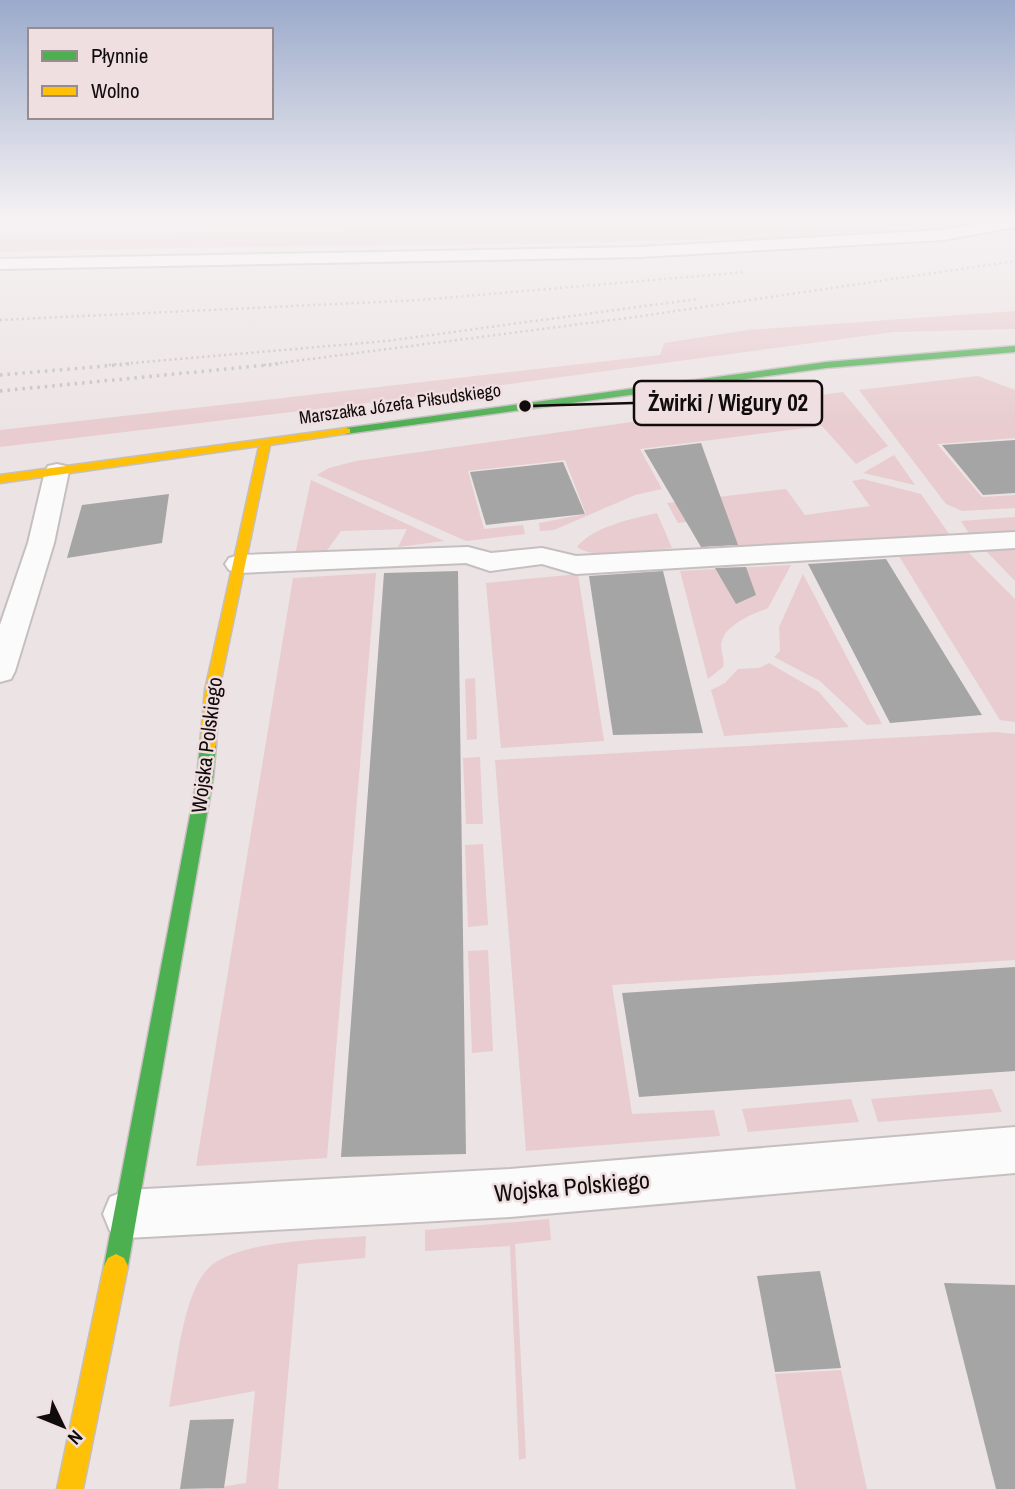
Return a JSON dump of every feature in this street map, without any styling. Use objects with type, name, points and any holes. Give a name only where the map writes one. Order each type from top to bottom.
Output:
[{"type":"street","name":"Marszałka Józefa Piłsudskiego","points":[[0,479],[826,365],[1015,349]]},
{"type":"street","name":"Wojska Polskiego","points":[[70,1489],[127,1213],[205,779],[212,690],[265,443]]},
{"type":"lane","points":[[0,671],[41,543],[57,471]]},
{"type":"lane","points":[[239,565],[468,555],[490,562],[542,556],[576,565],[1015,540]]},
{"type":"lane","name":"Wojska Polskiego","points":[[127,1213],[510,1193],[1015,1150]]},
{"type":"shaded area","points":[[1015,311],[1015,329],[894,332],[384,401],[0,447],[0,430],[660,355],[664,343],[748,330]]},
{"type":"shaded area","points":[[978,376],[1015,390],[1015,438],[937,444],[982,497],[1015,495],[1015,508],[962,511],[946,504],[859,390]]},
{"type":"shaded area","points":[[843,392],[888,446],[856,464],[822,426],[640,449],[662,489],[635,495],[554,530],[540,531],[539,523],[586,514],[565,460],[468,471],[484,529],[523,525],[525,534],[466,541],[317,475],[329,468],[356,461]]},
{"type":"shaded area","points":[[894,455],[915,485],[863,473]]},
{"type":"shaded area","points":[[863,479],[921,494],[952,538],[733,550],[715,519],[678,523],[667,503],[786,489],[805,515],[870,506],[852,481]]},
{"type":"shaded area","points":[[311,480],[444,541],[398,547],[407,529],[341,531],[325,553],[295,555]]},
{"type":"shaded area","points":[[657,513],[672,548],[609,554],[585,551],[577,547],[603,529]]},
{"type":"shaded area","points":[[1015,517],[1015,533],[970,535],[961,521]]},
{"type":"shaded area","points":[[1015,549],[1015,581],[986,551]]},
{"type":"shaded area","points":[[966,550],[1015,599],[1015,722],[1000,720],[897,553]]},
{"type":"shaded area","points":[[791,565],[768,608],[740,621],[727,632],[721,645],[723,667],[708,679],[680,571]]},
{"type":"shaded area","points":[[376,573],[327,1158],[196,1166],[293,578]]},
{"type":"shaded area","points":[[578,574],[604,741],[501,748],[486,583]]},
{"type":"shaded area","points":[[803,574],[882,724],[867,725],[820,681],[774,657],[780,651],[779,627]]},
{"type":"shaded area","points":[[769,663],[819,692],[849,727],[724,736],[711,690],[725,683],[738,669],[759,668]]},
{"type":"shaded area","points":[[475,678],[477,739],[467,740],[465,679]]},
{"type":"shaded area","points":[[996,732],[1015,734],[1015,960],[612,985],[632,1114],[714,1110],[720,1136],[526,1151],[495,760]]},
{"type":"shaded area","points":[[480,757],[483,824],[466,824],[463,758]]},
{"type":"shaded area","points":[[483,844],[488,925],[468,927],[465,845]]},
{"type":"shaded area","points":[[488,950],[493,1051],[472,1053],[468,951]]},
{"type":"shaded area","points":[[992,1089],[1002,1112],[878,1122],[871,1099]]},
{"type":"shaded area","points":[[851,1099],[859,1122],[748,1132],[742,1109]]},
{"type":"shaded area","points":[[549,1219],[551,1240],[515,1244],[526,1458],[519,1460],[510,1246],[425,1251],[425,1230]]},
{"type":"shaded area","points":[[366,1236],[365,1258],[298,1264],[278,1489],[208,1489],[246,1483],[255,1391],[169,1407],[185,1318],[197,1284],[205,1272],[218,1261],[257,1247],[304,1240]]},
{"type":"shaded area","points":[[841,1370],[867,1489],[796,1489],[775,1374]]},
{"type":"building","points":[[1015,440],[1015,493],[983,495],[942,445]]},
{"type":"building","points":[[701,443],[738,545],[701,547],[644,450]]},
{"type":"building","points":[[563,462],[585,514],[486,525],[470,472]]},
{"type":"building","points":[[169,494],[162,543],[67,558],[82,505]]},
{"type":"building","points":[[886,559],[982,715],[890,723],[808,564]]},
{"type":"building","points":[[746,567],[756,595],[736,604],[715,568]]},
{"type":"building","points":[[458,571],[466,1154],[341,1157],[384,573]]},
{"type":"building","points":[[663,571],[703,733],[613,735],[589,576]]},
{"type":"building","points":[[1015,967],[1015,1071],[639,1097],[622,993]]},
{"type":"building","points":[[820,1271],[841,1368],[775,1372],[757,1276]]},
{"type":"building","points":[[944,1283],[1015,1285],[1015,1489],[996,1489]]},
{"type":"building","points":[[234,1419],[224,1488],[180,1489],[190,1420]]},
{"type":"railway","points":[[0,320],[420,300],[554,288]]},
{"type":"railway","points":[[264,365],[635,317],[828,288]]},
{"type":"railway","points":[[109,365],[387,341],[697,299]]},
{"type":"railway","points":[[0,375],[129,364]]},
{"type":"railway","points":[[0,391],[278,364]]},
{"type":"traffic: fast","points":[[346,431],[826,365],[1015,349]]},
{"type":"traffic: fast","points":[[116,1266],[205,779],[208,745]]},
{"type":"traffic: slow","points":[[0,479],[346,431]]},
{"type":"traffic: slow","points":[[208,745],[212,690],[265,443]]},
{"type":"traffic: slow","points":[[70,1489],[116,1266]]},
{"type":"place","name":"Żwirki / Wigury 02","points":[[525,406]]}]
